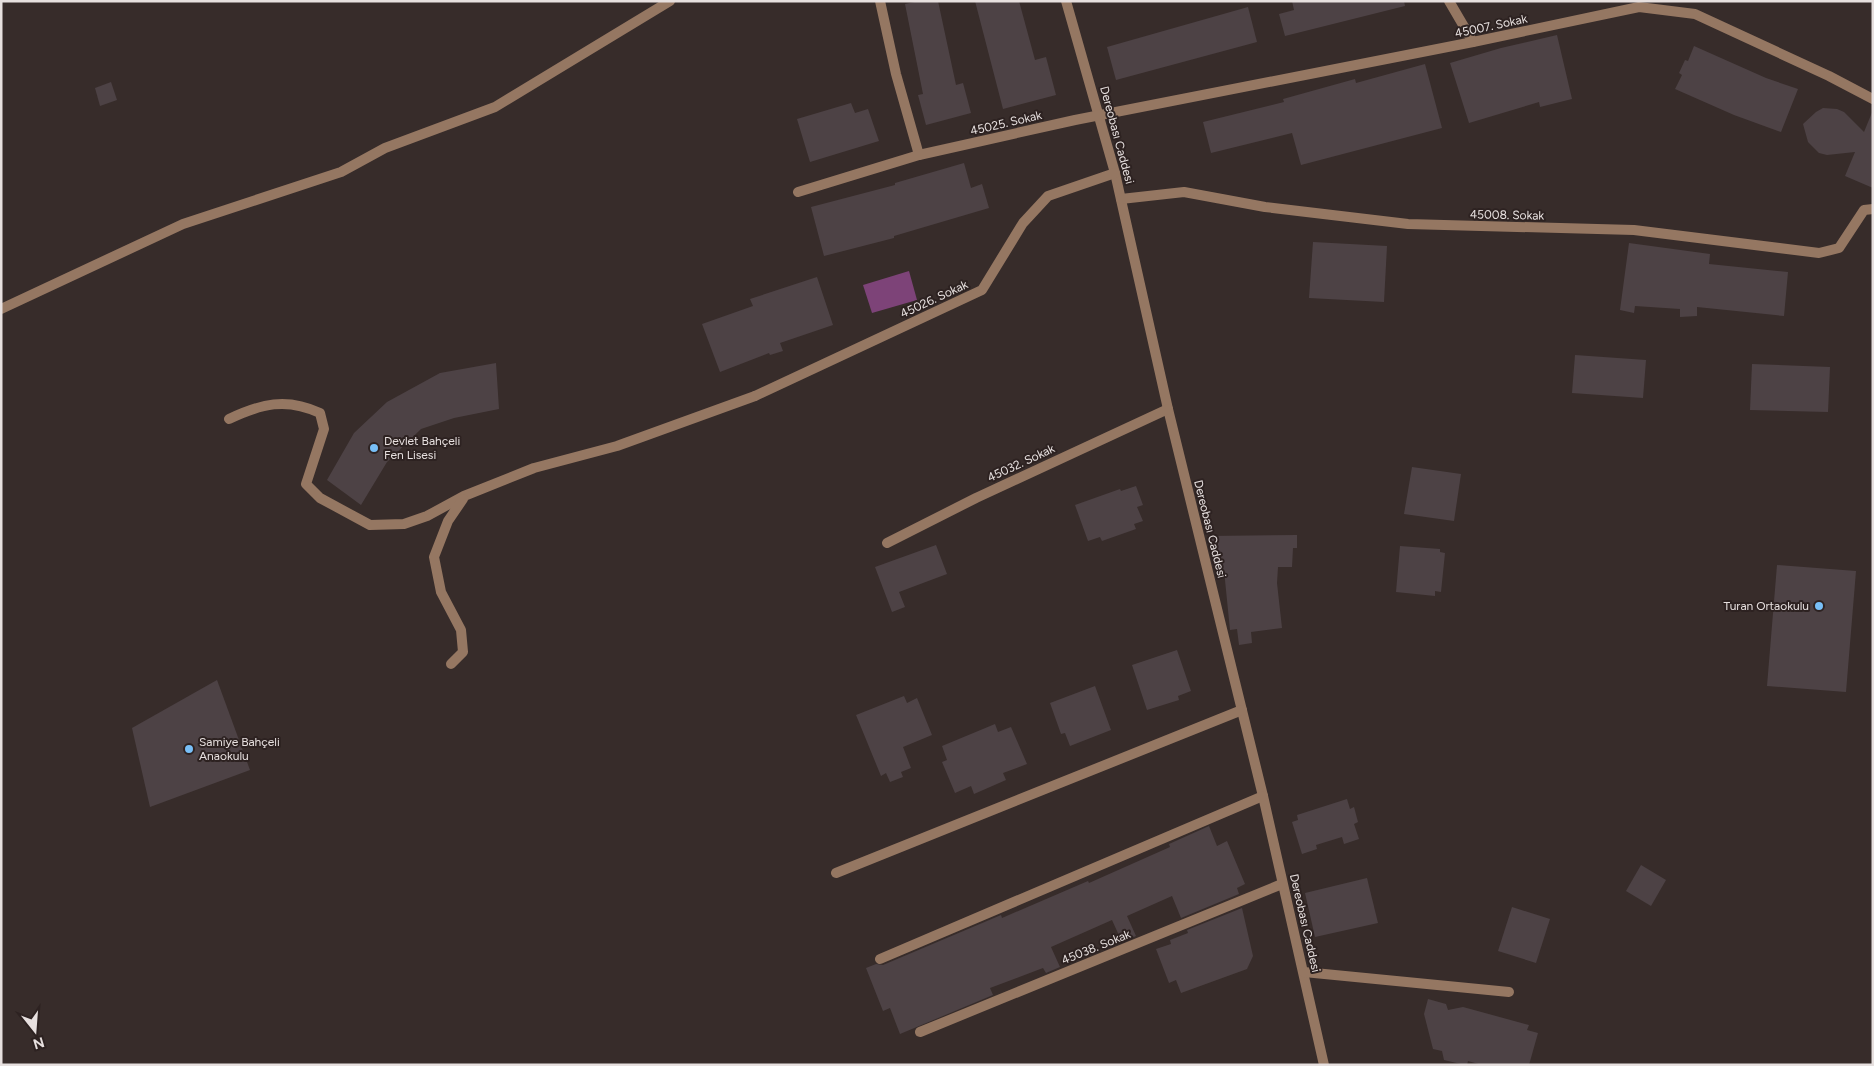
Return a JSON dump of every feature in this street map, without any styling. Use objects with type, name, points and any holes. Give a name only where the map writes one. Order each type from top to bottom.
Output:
[{"type":"street","points":[[1,309],[184,224],[341,172],[385,148],[494,107],[670,1]]},
{"type":"street","points":[[880,1],[896,74],[919,155]]},
{"type":"street","name":"Dereobası Caddesi","points":[[1066,1],[1115,173],[1168,409],[1263,796],[1324,1065]]},
{"type":"street","points":[[1449,1],[1473,42]]},
{"type":"street","name":"45007. Sokak","points":[[1100,116],[1473,42],[1638,4],[1695,14],[1829,76],[1873,100]]},
{"type":"street","name":"45025. Sokak","points":[[798,192],[919,155],[1100,116]]},
{"type":"street","name":"45026. Sokak","points":[[229,419],[252,408],[287,403],[304,406],[320,413],[324,429],[306,484],[320,498],[370,525],[404,524],[427,516],[464,496],[534,468],[617,446],[755,396],[982,290],[1023,223],[1048,196],[1115,173]]},
{"type":"street","name":"45008. Sokak","points":[[1121,199],[1184,192],[1265,207],[1408,224],[1634,230],[1819,252],[1839,248],[1864,210],[1873,210]]},
{"type":"street","name":"45032. Sokak","points":[[887,543],[976,498],[1168,409]]},
{"type":"street","points":[[452,664],[463,652],[461,630],[442,592],[434,557],[448,521],[464,496]]},
{"type":"street","points":[[836,873],[1242,710]]},
{"type":"street","points":[[880,959],[1263,796]]},
{"type":"street","name":"45038. Sokak","points":[[920,1032],[1282,884]]},
{"type":"street","points":[[1304,972],[1509,992]]},
{"type":"shaded area","points":[[909,271],[917,300],[872,313],[863,285]]},
{"type":"building","points":[[919,1],[938,1],[956,85],[963,83],[971,113],[926,125],[918,95],[923,94],[905,4]]},
{"type":"building","points":[[975,1],[1019,1],[1035,60],[1046,57],[1056,95],[1003,109]]},
{"type":"building","points":[[1292,1],[1404,1],[1405,6],[1285,36],[1279,14],[1294,10]]},
{"type":"building","points":[[1248,7],[1257,42],[1116,80],[1107,47]]},
{"type":"building","points":[[1557,35],[1572,99],[1540,107],[1539,102],[1469,123],[1450,63],[1501,48]]},
{"type":"building","points":[[1694,46],[1766,78],[1798,89],[1781,132],[1734,115],[1675,89],[1682,75],[1679,73],[1685,60],[1688,61]]},
{"type":"building","points":[[1425,64],[1442,128],[1301,165],[1292,133],[1211,153],[1203,122],[1284,102],[1283,99],[1355,79],[1356,83]]},
{"type":"building","points":[[111,82],[117,100],[100,106],[95,88]]},
{"type":"building","points":[[851,103],[855,113],[868,109],[879,141],[810,162],[797,119]]},
{"type":"building","points":[[1823,108],[1837,109],[1844,112],[1864,132],[1873,110],[1873,188],[1845,176],[1855,152],[1827,155],[1819,153],[1808,142],[1803,124]]},
{"type":"building","points":[[964,163],[971,188],[982,184],[989,208],[894,236],[894,238],[824,256],[811,207],[895,185],[895,183]]},
{"type":"building","points":[[1313,242],[1387,246],[1384,302],[1309,298]]},
{"type":"building","points":[[1629,243],[1710,254],[1709,264],[1788,272],[1784,316],[1697,307],[1697,316],[1680,317],[1680,309],[1635,306],[1634,313],[1620,310]]},
{"type":"building","points":[[817,277],[833,325],[780,343],[783,351],[770,355],[769,353],[720,372],[702,324],[753,306],[750,299]]},
{"type":"building","points":[[1575,355],[1646,360],[1643,398],[1572,393]]},
{"type":"building","name":"Devlet Bahçeli Fen Lisesi","points":[[496,363],[499,409],[454,418],[421,429],[387,462],[361,505],[327,480],[354,433],[387,402],[440,373]]},
{"type":"building","points":[[1752,364],[1830,367],[1828,412],[1750,410]]},
{"type":"building","points":[[1412,467],[1461,474],[1454,521],[1404,514]]},
{"type":"building","points":[[1136,486],[1143,505],[1137,507],[1143,521],[1134,524],[1136,529],[1102,541],[1100,537],[1088,541],[1075,505],[1120,489],[1121,491]]},
{"type":"building","points":[[1297,535],[1297,548],[1293,548],[1292,567],[1278,567],[1277,583],[1282,628],[1251,632],[1252,643],[1239,645],[1237,629],[1230,630],[1224,570],[1215,570],[1208,536]]},
{"type":"building","points":[[936,545],[947,574],[899,592],[905,607],[892,612],[875,567]]},
{"type":"building","points":[[1400,546],[1440,549],[1440,552],[1445,553],[1441,592],[1435,591],[1435,596],[1396,592]]},
{"type":"building","name":"Turan Ortaokulu","points":[[1777,565],[1856,571],[1846,692],[1767,686]]},
{"type":"building","points":[[1177,650],[1191,691],[1178,696],[1179,700],[1147,710],[1132,665]]},
{"type":"building","name":"Samiye Bahçeli Anaokulu","points":[[217,680],[250,770],[150,807],[132,728]]},
{"type":"building","points":[[1095,686],[1111,730],[1070,746],[1065,733],[1061,734],[1050,703]]},
{"type":"building","points":[[904,696],[907,703],[917,698],[932,735],[903,747],[911,768],[901,772],[903,777],[890,782],[886,773],[881,776],[856,715]]},
{"type":"building","points":[[995,724],[998,732],[1011,727],[1027,764],[1003,773],[1006,780],[974,794],[971,786],[955,793],[942,762],[947,760],[942,746]]},
{"type":"building","points":[[1347,799],[1350,809],[1354,807],[1358,822],[1354,824],[1359,839],[1344,844],[1342,837],[1316,845],[1317,849],[1302,854],[1292,822],[1298,820],[1297,815]]},
{"type":"building","points":[[1209,826],[1217,846],[1227,841],[1245,884],[1237,888],[1239,894],[1181,918],[1172,896],[1127,916],[1136,936],[1122,942],[1112,920],[1051,947],[1060,967],[1046,973],[1043,968],[990,988],[993,995],[900,1034],[890,1008],[883,1011],[866,968],[876,964],[883,965],[1001,915],[1002,918],[1088,881],[1089,883],[1170,847],[1169,844]]},
{"type":"building","points":[[1641,865],[1666,880],[1651,906],[1626,891]]},
{"type":"building","points":[[1367,878],[1378,923],[1315,937],[1305,893]]},
{"type":"building","points":[[1512,907],[1550,919],[1536,963],[1498,951]]},
{"type":"building","points":[[1242,908],[1253,956],[1247,969],[1181,993],[1176,980],[1169,983],[1156,949],[1171,944],[1170,940],[1188,933],[1187,930]]},
{"type":"building","points":[[1428,999],[1446,1004],[1448,1010],[1463,1007],[1529,1025],[1527,1030],[1538,1033],[1529,1065],[1482,1065],[1468,1061],[1467,1065],[1465,1065],[1444,1060],[1442,1051],[1433,1049],[1424,1014]]},
{"type":"place","name":"Devlet Bahçeli Fen Lisesi","points":[[374,448]]},
{"type":"place","name":"Turan Ortaokulu","points":[[1819,606]]},
{"type":"place","name":"Samiye Bahçeli Anaokulu","points":[[189,749]]}]
